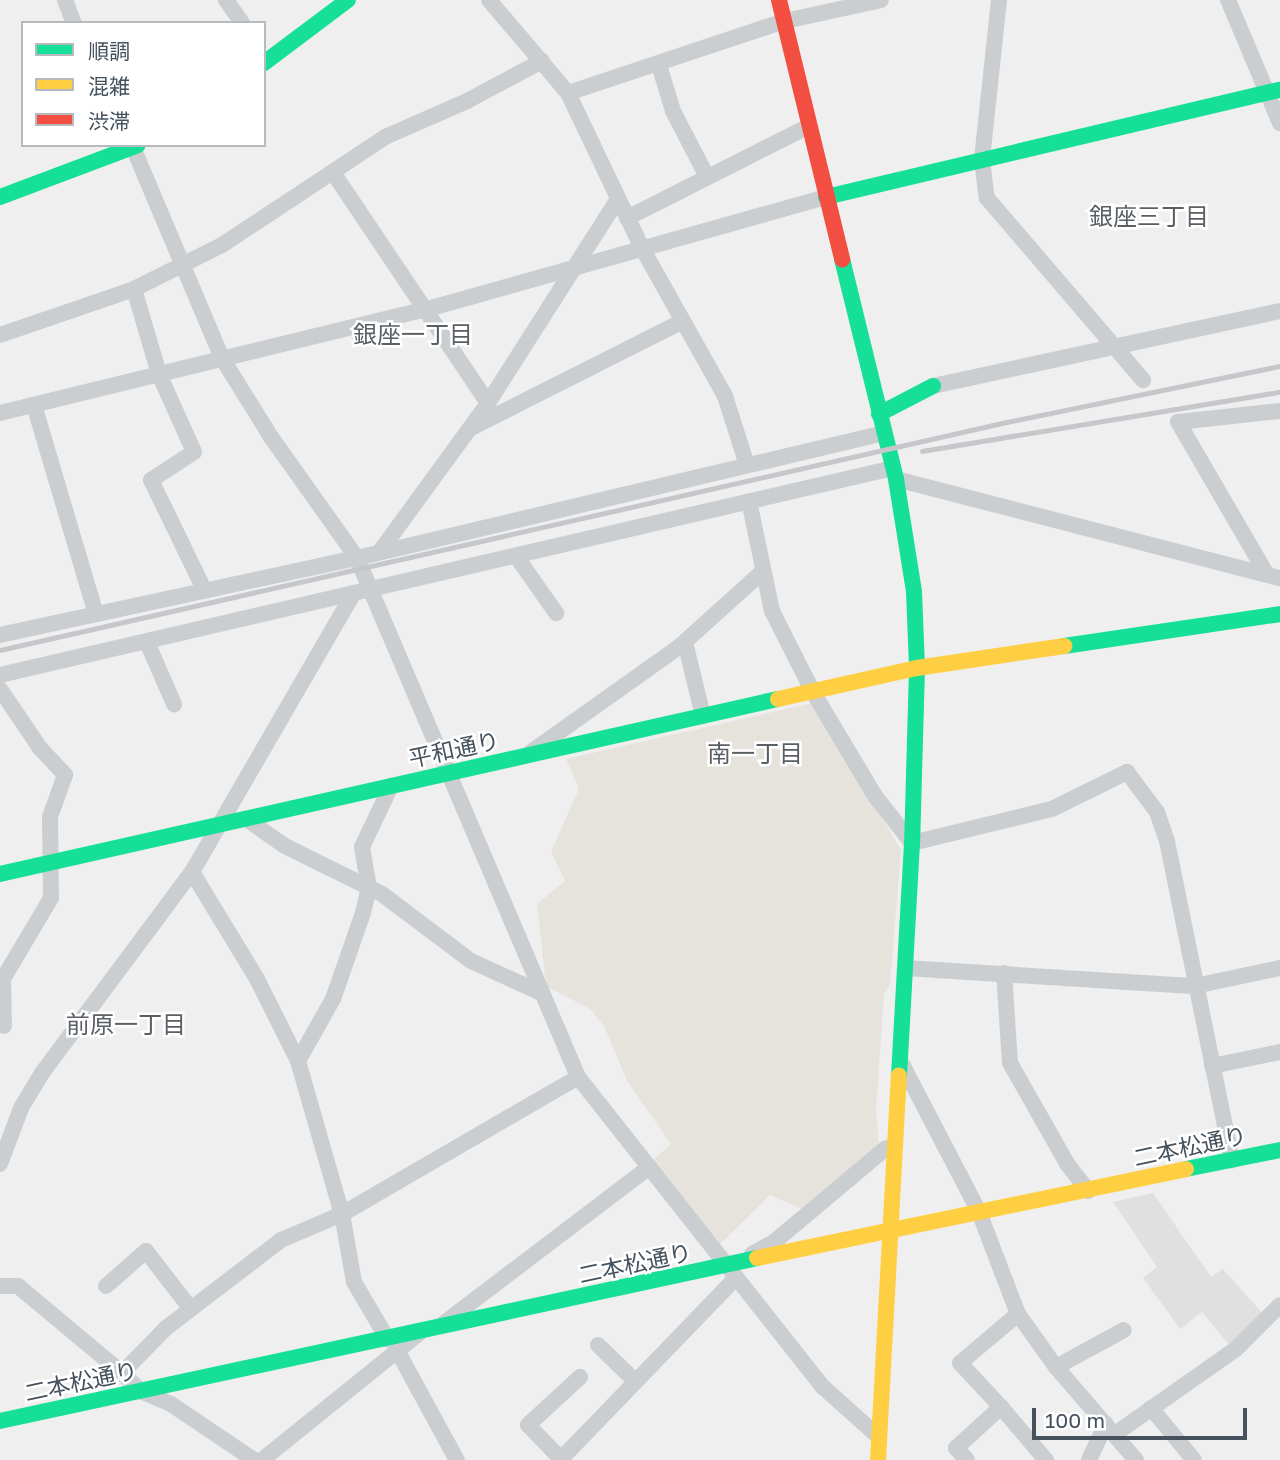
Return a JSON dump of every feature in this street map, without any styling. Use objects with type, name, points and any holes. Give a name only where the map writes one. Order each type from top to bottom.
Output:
[{"type":"street","points":[[65,0],[73,21]]},
{"type":"street","points":[[226,0],[241,21]]},
{"type":"street","points":[[267,55],[330,5],[348,0]]},
{"type":"street","points":[[489,0],[568,93],[642,248],[725,396],[746,462]]},
{"type":"street","points":[[779,0],[894,474],[914,592],[917,668],[912,844],[878,1460]]},
{"type":"street","points":[[568,93],[785,21],[881,0]]},
{"type":"street","points":[[999,0],[982,160],[987,198],[1143,380]]},
{"type":"street","points":[[1228,0],[1274,91],[1280,124]]},
{"type":"street","points":[[0,335],[134,289],[186,263],[334,174],[385,137],[467,101],[542,61]]},
{"type":"street","points":[[659,65],[673,111],[707,177]]},
{"type":"street","points":[[0,413],[424,310],[574,270],[642,248],[825,197],[1274,91]]},
{"type":"street","points":[[628,218],[809,126]]},
{"type":"street","points":[[0,197],[131,147]]},
{"type":"street","points":[[134,147],[186,263],[222,358],[271,437],[357,558],[451,774],[539,992],[578,1076],[823,1387],[879,1437]]},
{"type":"street","points":[[334,174],[488,403]]},
{"type":"street","points":[[382,550],[488,403],[618,199]]},
{"type":"street","points":[[134,289],[159,374],[194,452],[151,480],[205,590]]},
{"type":"street","points":[[874,390],[933,386],[1280,310]]},
{"type":"street","points":[[470,428],[682,321]]},
{"type":"street","points":[[879,414],[933,386]]},
{"type":"street","points":[[34,405],[96,614]]},
{"type":"street","points":[[1273,576],[1178,422],[1280,411]]},
{"type":"street","points":[[0,635],[357,558],[746,462],[884,432]]},
{"type":"street","points":[[0,674],[371,592],[749,500],[894,474],[1273,576]]},
{"type":"street","points":[[749,500],[761,573],[772,611],[813,692],[876,796],[912,844]]},
{"type":"street","points":[[516,556],[556,613]]},
{"type":"street","points":[[526,756],[685,642],[761,573]]},
{"type":"street","points":[[0,1164],[21,1108],[42,1073],[192,872],[352,596]]},
{"type":"street","name":"平和通り","points":[[0,874],[249,821],[391,786],[917,668],[1280,614]]},
{"type":"street","points":[[147,642],[174,704]]},
{"type":"street","points":[[685,642],[703,716]]},
{"type":"street","points":[[0,689],[40,748],[65,775],[50,817],[48,864],[51,898],[3,979],[4,1026]]},
{"type":"street","points":[[912,844],[1052,809],[1127,772],[1157,813],[1167,841],[1232,1160]]},
{"type":"street","points":[[298,1061],[333,999],[369,888],[362,847],[391,786]]},
{"type":"street","points":[[249,821],[285,846],[369,888],[471,961],[539,992]]},
{"type":"street","points":[[192,872],[257,979],[298,1061],[342,1214],[354,1282],[457,1460]]},
{"type":"street","points":[[905,968],[1195,986],[1280,968]]},
{"type":"street","points":[[1004,973],[1010,1063],[1068,1166],[1088,1191]]},
{"type":"street","points":[[1212,1066],[1280,1052]]},
{"type":"street","points":[[902,1063],[979,1212],[1018,1314],[1056,1367],[1136,1460]]},
{"type":"street","points":[[122,1373],[190,1308],[281,1240],[342,1214],[578,1076]]},
{"type":"street","points":[[580,1377],[528,1426],[561,1460],[732,1273],[774,1242],[885,1149],[895,1145]]},
{"type":"street","name":"二本松通り","points":[[0,1421],[141,1391],[393,1346],[442,1325],[732,1273],[892,1228],[1088,1191],[1280,1150]]},
{"type":"street","points":[[442,1325],[648,1168]]},
{"type":"street","points":[[106,1286],[146,1251],[190,1308]]},
{"type":"street","points":[[0,1286],[18,1286],[141,1391],[171,1404],[254,1460]]},
{"type":"street","points":[[1089,1460],[1110,1429],[1151,1408],[1236,1349],[1280,1305]]},
{"type":"street","points":[[1018,1314],[960,1363],[1046,1460]]},
{"type":"street","points":[[1056,1367],[1124,1330]]},
{"type":"street","points":[[598,1345],[635,1381]]},
{"type":"street","points":[[262,1460],[393,1346]]},
{"type":"street","points":[[967,1460],[956,1448],[1000,1408]]},
{"type":"street","points":[[1151,1408],[1194,1460]]},
{"type":"shaded area","points":[[813,703],[901,850],[890,985],[884,994],[876,1111],[879,1145],[804,1210],[770,1195],[718,1246],[652,1161],[671,1144],[627,1081],[604,1026],[590,1009],[546,986],[537,904],[565,881],[551,852],[579,789],[566,759]]},
{"type":"shaded area","points":[[1153,1193],[1211,1277],[1223,1269],[1265,1316],[1231,1347],[1202,1312],[1180,1329],[1143,1278],[1157,1267],[1113,1202]]},
{"type":"railway","points":[[0,650],[1002,423],[1280,366]]},
{"type":"railway","points":[[922,451],[1280,392]]},
{"type":"traffic: fast","points":[[266,62],[348,0]]},
{"type":"traffic: fast","points":[[826,197],[1280,90]]},
{"type":"traffic: fast","points":[[0,197],[133,147]]},
{"type":"traffic: fast","points":[[842,259],[896,479],[914,592],[917,668],[912,843],[899,1076]]},
{"type":"traffic: fast","points":[[879,414],[933,386]]},
{"type":"traffic: fast","points":[[1064,646],[1280,614]]},
{"type":"traffic: fast","points":[[0,874],[778,699]]},
{"type":"traffic: fast","points":[[1186,1169],[1280,1150]]},
{"type":"traffic: fast","points":[[0,1421],[757,1258]]},
{"type":"traffic: slow","points":[[778,699],[917,668],[1064,646]]},
{"type":"traffic: slow","points":[[878,1460],[899,1076]]},
{"type":"traffic: slow","points":[[757,1258],[1186,1169]]},
{"type":"traffic: jam","points":[[779,0],[842,259]]},
{"type":"district","name":"銀座三丁目","points":[[1149,216]]},
{"type":"district","name":"銀座一丁目","points":[[413,334]]},
{"type":"district","name":"南一丁目","points":[[755,753]]},
{"type":"district","name":"前原一丁目","points":[[126,1024]]}]
